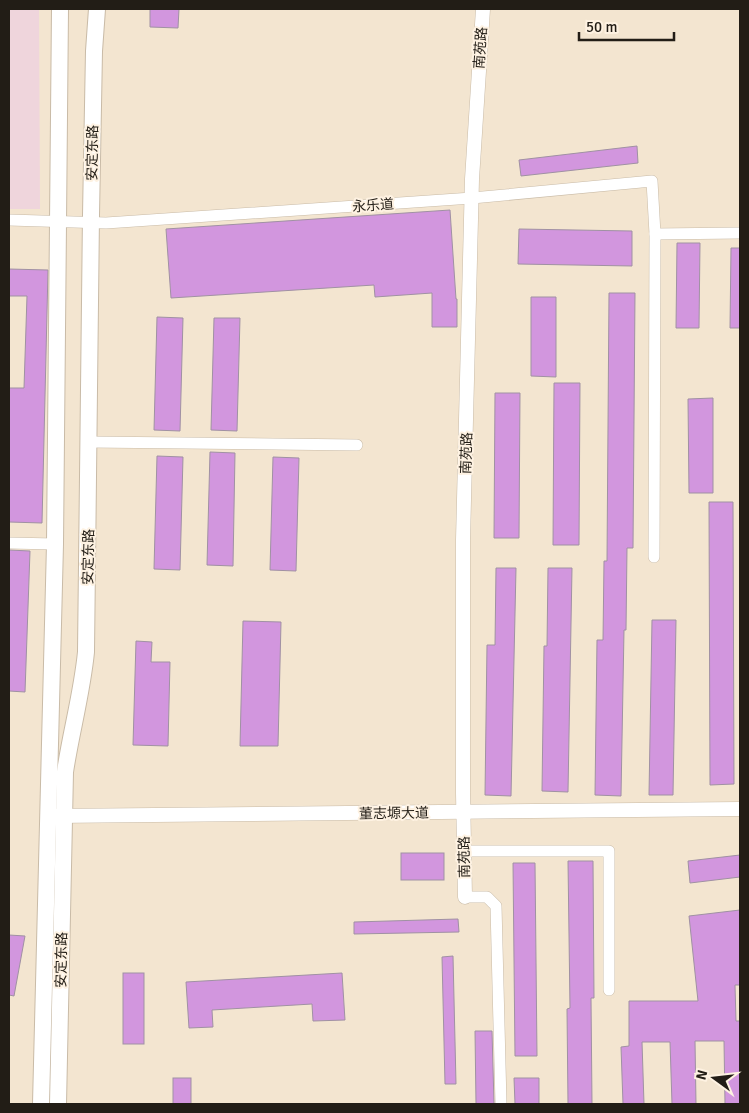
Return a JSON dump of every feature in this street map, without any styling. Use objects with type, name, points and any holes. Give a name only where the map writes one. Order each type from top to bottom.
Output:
[{"type":"main road","name":"安定东路","points":[[41,1104],[54,544],[60,9]]},
{"type":"main road","name":"安定东路","points":[[58,1104],[65,772],[73,725],[80,702],[86,652],[91,222],[94,51],[97,9]]},
{"type":"street","name":"南苑路","points":[[468,897],[466,809],[474,197],[483,9]]},
{"type":"street","name":"南苑路","points":[[474,197],[488,9]]},
{"type":"street","name":"永乐道","points":[[9,220],[116,222],[474,197],[652,181],[655,234]]},
{"type":"street","points":[[654,557],[655,234],[740,233]]},
{"type":"street","points":[[89,442],[357,446]]},
{"type":"street","points":[[9,544],[54,544]]},
{"type":"street","name":"董志塬大道","points":[[466,809],[740,802]]},
{"type":"street","name":"董志塬大道","points":[[47,813],[466,809],[740,809]]},
{"type":"street","points":[[467,851],[609,851],[609,990]]},
{"type":"street","points":[[468,897],[488,897],[496,906],[501,1104]]},
{"type":"shaded area","points":[[9,9],[39,9],[40,209],[9,209]]},
{"type":"building","points":[[150,9],[179,9],[178,28],[150,27]]},
{"type":"building","points":[[637,146],[638,163],[521,176],[519,160]]},
{"type":"building","points":[[450,210],[457,299],[457,327],[432,327],[432,293],[375,297],[374,285],[171,298],[166,229]]},
{"type":"building","points":[[519,229],[632,231],[632,266],[518,264]]},
{"type":"building","points":[[677,243],[700,243],[699,328],[676,328]]},
{"type":"building","points":[[731,248],[740,248],[740,328],[730,328]]},
{"type":"building","points":[[9,269],[48,270],[42,523],[9,522],[9,388],[24,388],[27,296],[9,296]]},
{"type":"building","points":[[609,293],[635,293],[633,548],[627,548],[621,796],[595,795],[597,640],[603,640],[604,561],[607,561]]},
{"type":"building","points":[[531,297],[556,297],[556,377],[531,376]]},
{"type":"building","points":[[157,317],[183,318],[180,431],[154,430]]},
{"type":"building","points":[[214,318],[240,318],[237,431],[211,430]]},
{"type":"building","points":[[554,383],[580,383],[579,545],[553,545]]},
{"type":"building","points":[[495,393],[520,393],[519,538],[494,538]]},
{"type":"building","points":[[713,398],[713,493],[689,493],[688,399]]},
{"type":"building","points":[[210,452],[235,453],[233,566],[207,565]]},
{"type":"building","points":[[157,456],[183,457],[180,570],[154,569]]},
{"type":"building","points":[[273,457],[299,458],[296,571],[270,570]]},
{"type":"building","points":[[709,502],[733,502],[734,784],[710,785]]},
{"type":"building","points":[[9,550],[30,551],[25,692],[9,691]]},
{"type":"building","points":[[496,568],[516,568],[511,796],[485,795],[487,645],[495,645]]},
{"type":"building","points":[[548,568],[572,568],[568,792],[542,791],[544,646],[547,646]]},
{"type":"building","points":[[652,620],[676,620],[673,795],[649,795]]},
{"type":"building","points":[[243,621],[281,622],[278,746],[240,746]]},
{"type":"building","points":[[136,641],[152,642],[151,662],[170,662],[168,746],[133,745]]},
{"type":"building","points":[[401,853],[444,853],[444,880],[401,880]]},
{"type":"building","points":[[740,855],[740,877],[690,883],[688,861]]},
{"type":"building","points":[[568,861],[593,861],[594,998],[591,998],[592,1104],[568,1104],[567,1009],[570,1008]]},
{"type":"building","points":[[513,863],[535,863],[537,1056],[515,1056]]},
{"type":"building","points":[[740,910],[740,985],[735,985],[736,1021],[740,1021],[740,1104],[725,1104],[724,1041],[695,1041],[696,1104],[672,1104],[670,1042],[642,1042],[644,1104],[623,1104],[621,1047],[629,1046],[629,1001],[698,1001],[689,916]]},
{"type":"building","points":[[458,919],[459,932],[354,934],[354,922]]},
{"type":"building","points":[[9,935],[25,936],[14,996],[9,995]]},
{"type":"building","points":[[453,956],[456,1084],[445,1084],[442,957]]},
{"type":"building","points":[[123,973],[144,973],[144,1044],[123,1044]]},
{"type":"building","points":[[342,973],[345,1020],[313,1021],[312,1004],[212,1010],[213,1027],[189,1028],[186,982]]},
{"type":"building","points":[[475,1031],[492,1031],[494,1104],[476,1104]]},
{"type":"building","points":[[173,1078],[191,1078],[191,1104],[173,1104]]},
{"type":"building","points":[[514,1078],[539,1078],[539,1104],[515,1104]]}]
